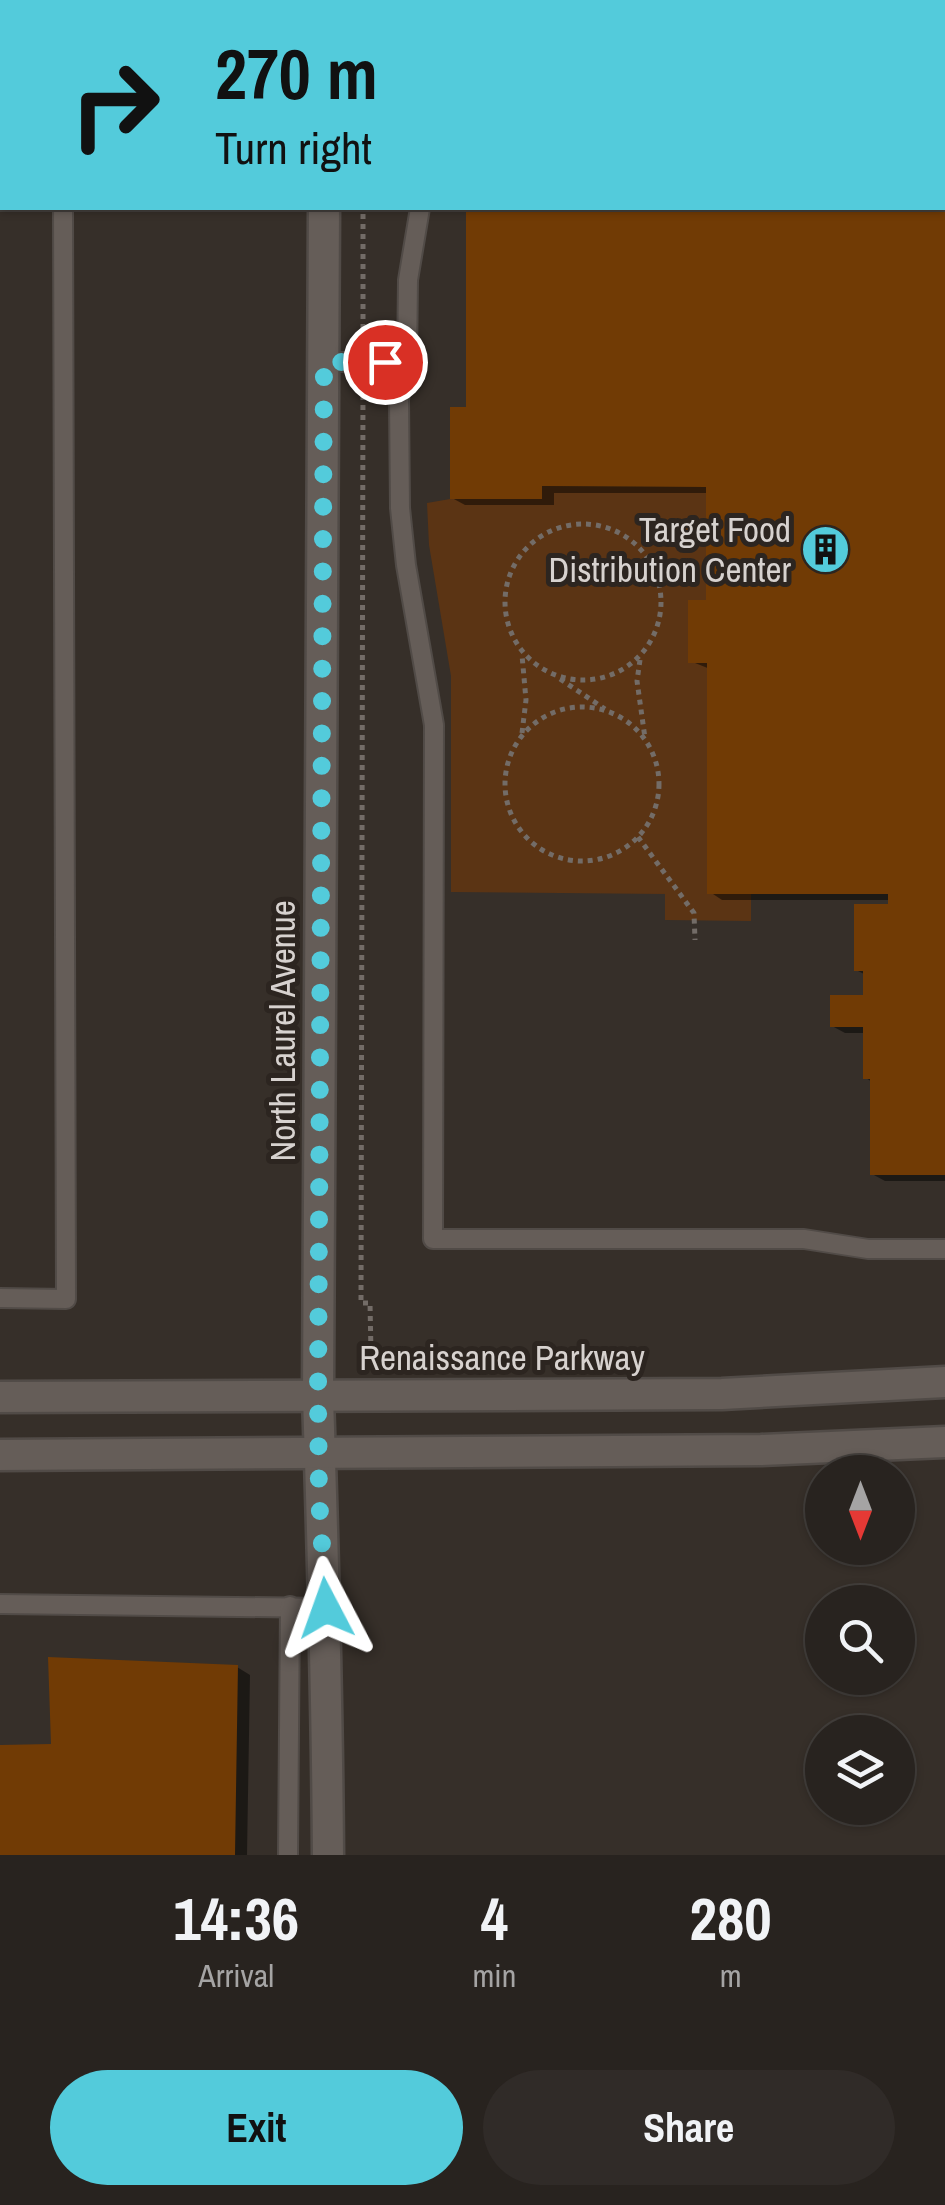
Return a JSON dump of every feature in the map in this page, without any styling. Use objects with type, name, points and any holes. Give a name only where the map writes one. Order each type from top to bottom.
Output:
[{"type":"street","name":"North Laurel Avenue","points":[[324,210],[318,1397],[326,1608],[328,1855]]},
{"type":"street","name":"Renaissance Parkway","points":[[0,1397],[754,1394],[945,1382]]},
{"type":"street","points":[[0,1455],[761,1450],[945,1442]]},
{"type":"lane","points":[[0,1298],[66,1298],[63,210]]},
{"type":"lane","points":[[420,210],[408,280],[407,362],[399,400],[400,508],[406,566],[434,725],[434,1239],[804,1239],[868,1249],[945,1249]]},
{"type":"lane","points":[[324,362],[407,362]]},
{"type":"lane","points":[[0,1604],[326,1608]]},
{"type":"lane","points":[[288,1855],[290,1606]]},
{"type":"path","points":[[363,210],[360,1302],[370,1303],[372,1353]]},
{"type":"path","points":[[552,674],[590,681],[614,675],[652,640],[660,616],[660,590],[652,565],[636,544],[614,530],[588,524],[562,527],[538,538],[519,556],[507,580],[504,605],[509,630],[522,652],[552,674],[616,716]]},
{"type":"path","points":[[522,652],[526,700],[522,737]]},
{"type":"path","points":[[640,655],[637,681],[646,741]]},
{"type":"path","points":[[575,707],[600,709],[624,719],[646,741],[655,758],[660,783],[656,808],[638,837],[603,859],[577,862],[552,856],[530,842],[514,822],[505,798],[505,772],[513,748],[522,737],[529,727],[550,714],[575,707]]},
{"type":"path","points":[[638,837],[694,913],[695,940]]},
{"type":"shaded area","points":[[542,486],[706,487],[706,600],[688,601],[688,662],[707,663],[751,894],[751,921],[665,920],[665,894],[451,892],[451,676],[429,545],[427,503],[450,499],[542,499]]},
{"type":"building","name":"Target Food Distribution Center","points":[[466,210],[945,210],[945,1175],[870,1175],[870,1079],[863,1079],[863,1027],[830,1027],[830,995],[863,995],[863,971],[854,971],[854,904],[888,904],[888,894],[707,894],[707,663],[688,663],[688,600],[706,600],[706,487],[542,486],[542,499],[450,499],[450,407],[466,407]]},
{"type":"building","points":[[48,1657],[238,1665],[235,1855],[0,1855],[0,1745],[51,1744]]},
{"type":"place","name":"Target Food Distribution Center","points":[[826,550]]},
{"type":"route","points":[[326,1608],[318,1397],[324,362],[385,362]]}]
